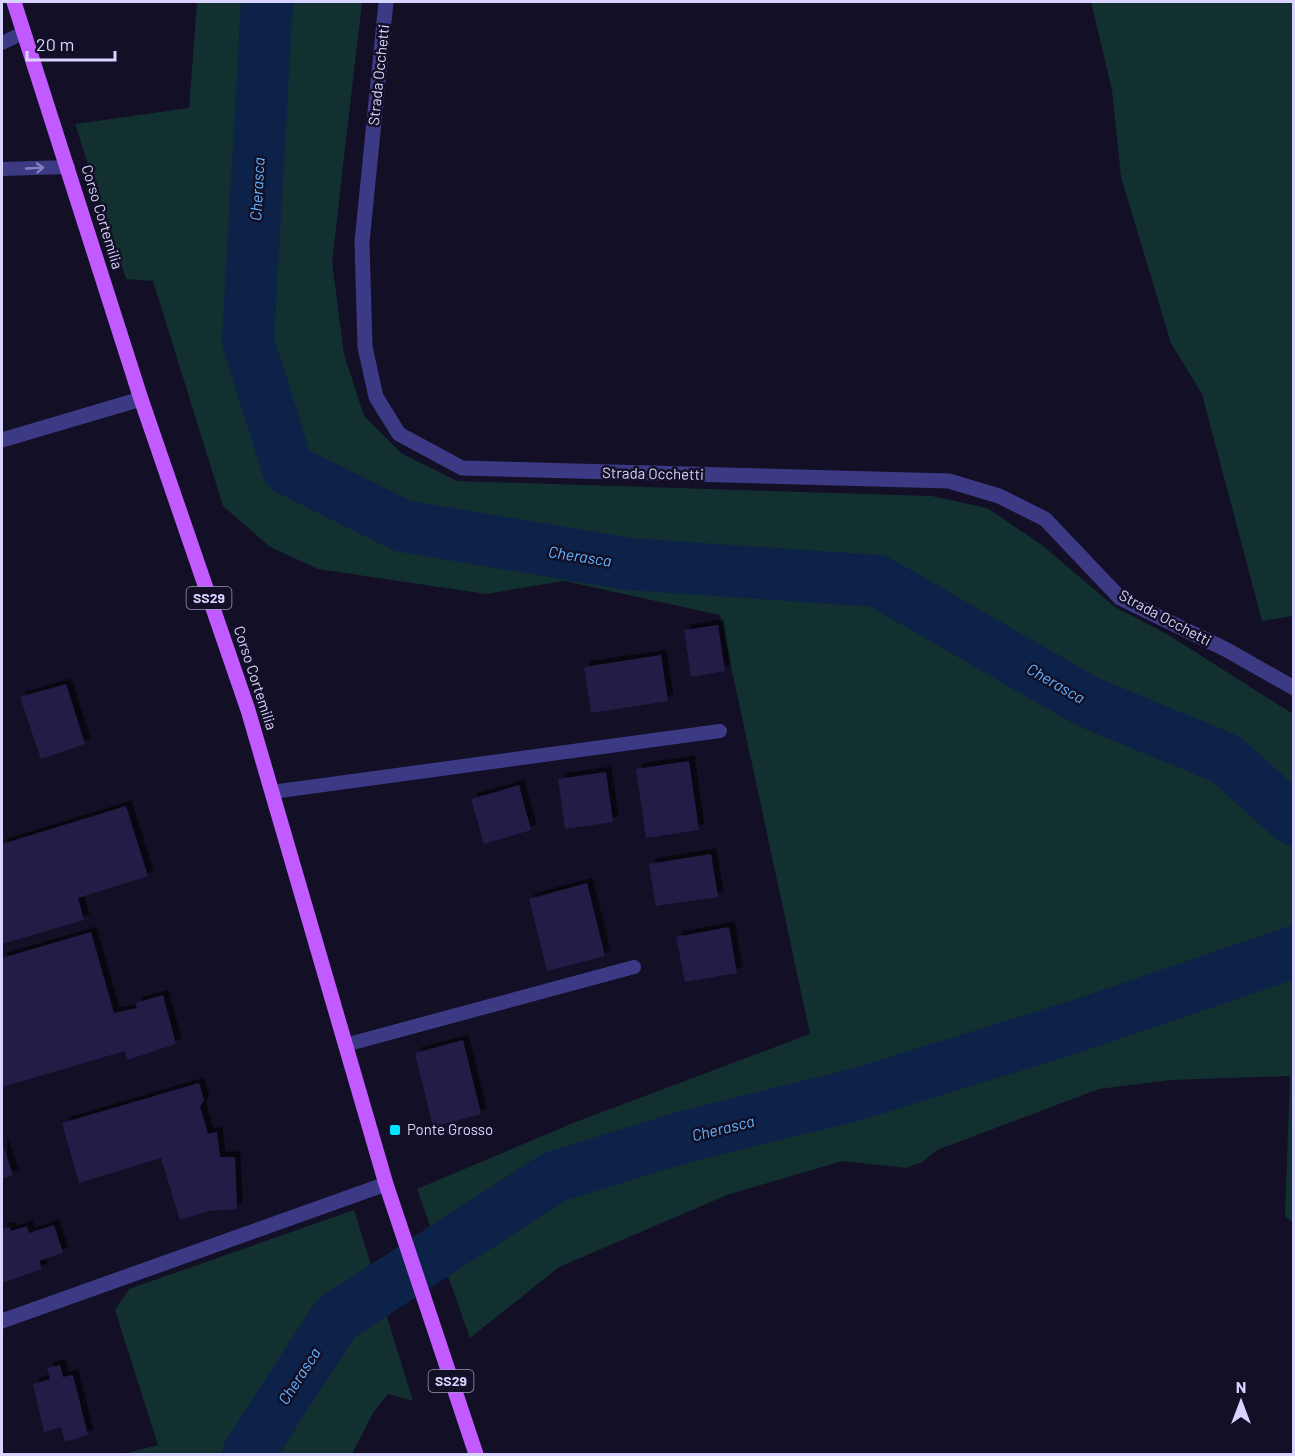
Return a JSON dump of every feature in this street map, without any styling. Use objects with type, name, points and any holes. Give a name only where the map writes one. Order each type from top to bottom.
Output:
[{"type":"main road","name":"Corso Cortemilia","points":[[14,2],[141,399],[248,710],[386,1184],[476,1455]]},
{"type":"street","name":"Strada Occhetti","points":[[386,2],[362,242],[365,347],[376,397],[399,434],[462,468],[949,481],[999,496],[1045,519],[1120,598],[1227,650],[1293,688]]},
{"type":"street","points":[[2,440],[141,399]]},
{"type":"street","points":[[2,1321],[386,1184]]},
{"type":"lane","points":[[2,44],[23,33]]},
{"type":"lane","points":[[2,170],[68,166]]},
{"type":"lane","points":[[272,792],[720,731]]},
{"type":"lane","points":[[345,1045],[634,967]]},
{"type":"green space","points":[[197,2],[362,2],[332,262],[344,354],[364,416],[401,453],[457,481],[932,496],[987,508],[1042,545],[1115,607],[1167,634],[1293,714],[1293,1223],[1285,1216],[1290,1076],[1170,1080],[1099,1089],[937,1150],[922,1162],[906,1168],[842,1161],[727,1195],[559,1267],[470,1338],[417,1189],[573,1123],[810,1034],[720,615],[564,581],[486,594],[318,569],[270,547],[223,506],[153,281],[126,279],[75,124],[189,108]]},
{"type":"green space","points":[[1091,2],[1293,2],[1293,616],[1262,621],[1202,394],[1171,343],[1121,177],[1112,90]]},
{"type":"green space","points":[[354,1210],[413,1401],[388,1394],[373,1413],[352,1454],[124,1454],[158,1445],[115,1310],[129,1289]]},
{"type":"building","points":[[718,625],[725,671],[691,677],[684,630]]},
{"type":"building","points":[[661,655],[668,701],[591,713],[584,667]]},
{"type":"building","points":[[66,684],[85,744],[41,759],[20,697]]},
{"type":"building","points":[[689,761],[699,830],[646,838],[636,769]]},
{"type":"building","points":[[606,772],[613,822],[565,829],[558,779]]},
{"type":"building","points":[[519,785],[531,830],[484,844],[471,799]]},
{"type":"building","points":[[126,806],[148,876],[78,898],[84,920],[2,944],[2,844]]},
{"type":"building","points":[[711,854],[718,897],[656,906],[649,864]]},
{"type":"building","points":[[587,883],[605,956],[547,971],[529,899]]},
{"type":"building","points":[[729,927],[737,973],[685,982],[676,937]]},
{"type":"building","points":[[91,932],[114,1013],[137,1008],[135,1003],[163,995],[176,1044],[127,1060],[125,1051],[2,1087],[2,958]]},
{"type":"building","points":[[463,1040],[481,1114],[433,1127],[415,1053]]},
{"type":"building","points":[[199,1083],[204,1100],[200,1107],[208,1134],[217,1132],[220,1157],[235,1157],[237,1209],[209,1211],[180,1220],[161,1158],[79,1183],[62,1123]]},
{"type":"building","points":[[2,1142],[13,1175],[2,1179]]},
{"type":"building","points":[[54,1225],[63,1253],[39,1261],[42,1269],[2,1283],[2,1229],[9,1227],[11,1231],[27,1226],[29,1233]]},
{"type":"building","points":[[60,1365],[63,1377],[73,1375],[88,1435],[65,1442],[61,1427],[44,1432],[33,1384],[50,1379],[47,1368]]},
{"type":"waterway","name":"Cherasca","points":[[267,2],[248,341],[288,469],[403,526],[628,564],[878,581],[1088,702],[1226,759],[1294,820]]},
{"type":"waterway","name":"Cherasca","points":[[248,1454],[336,1318],[554,1177],[680,1138],[858,1094],[1077,1026],[1294,952]]},
{"type":"place","name":"Ponte Grosso","points":[[395,1130]]}]
